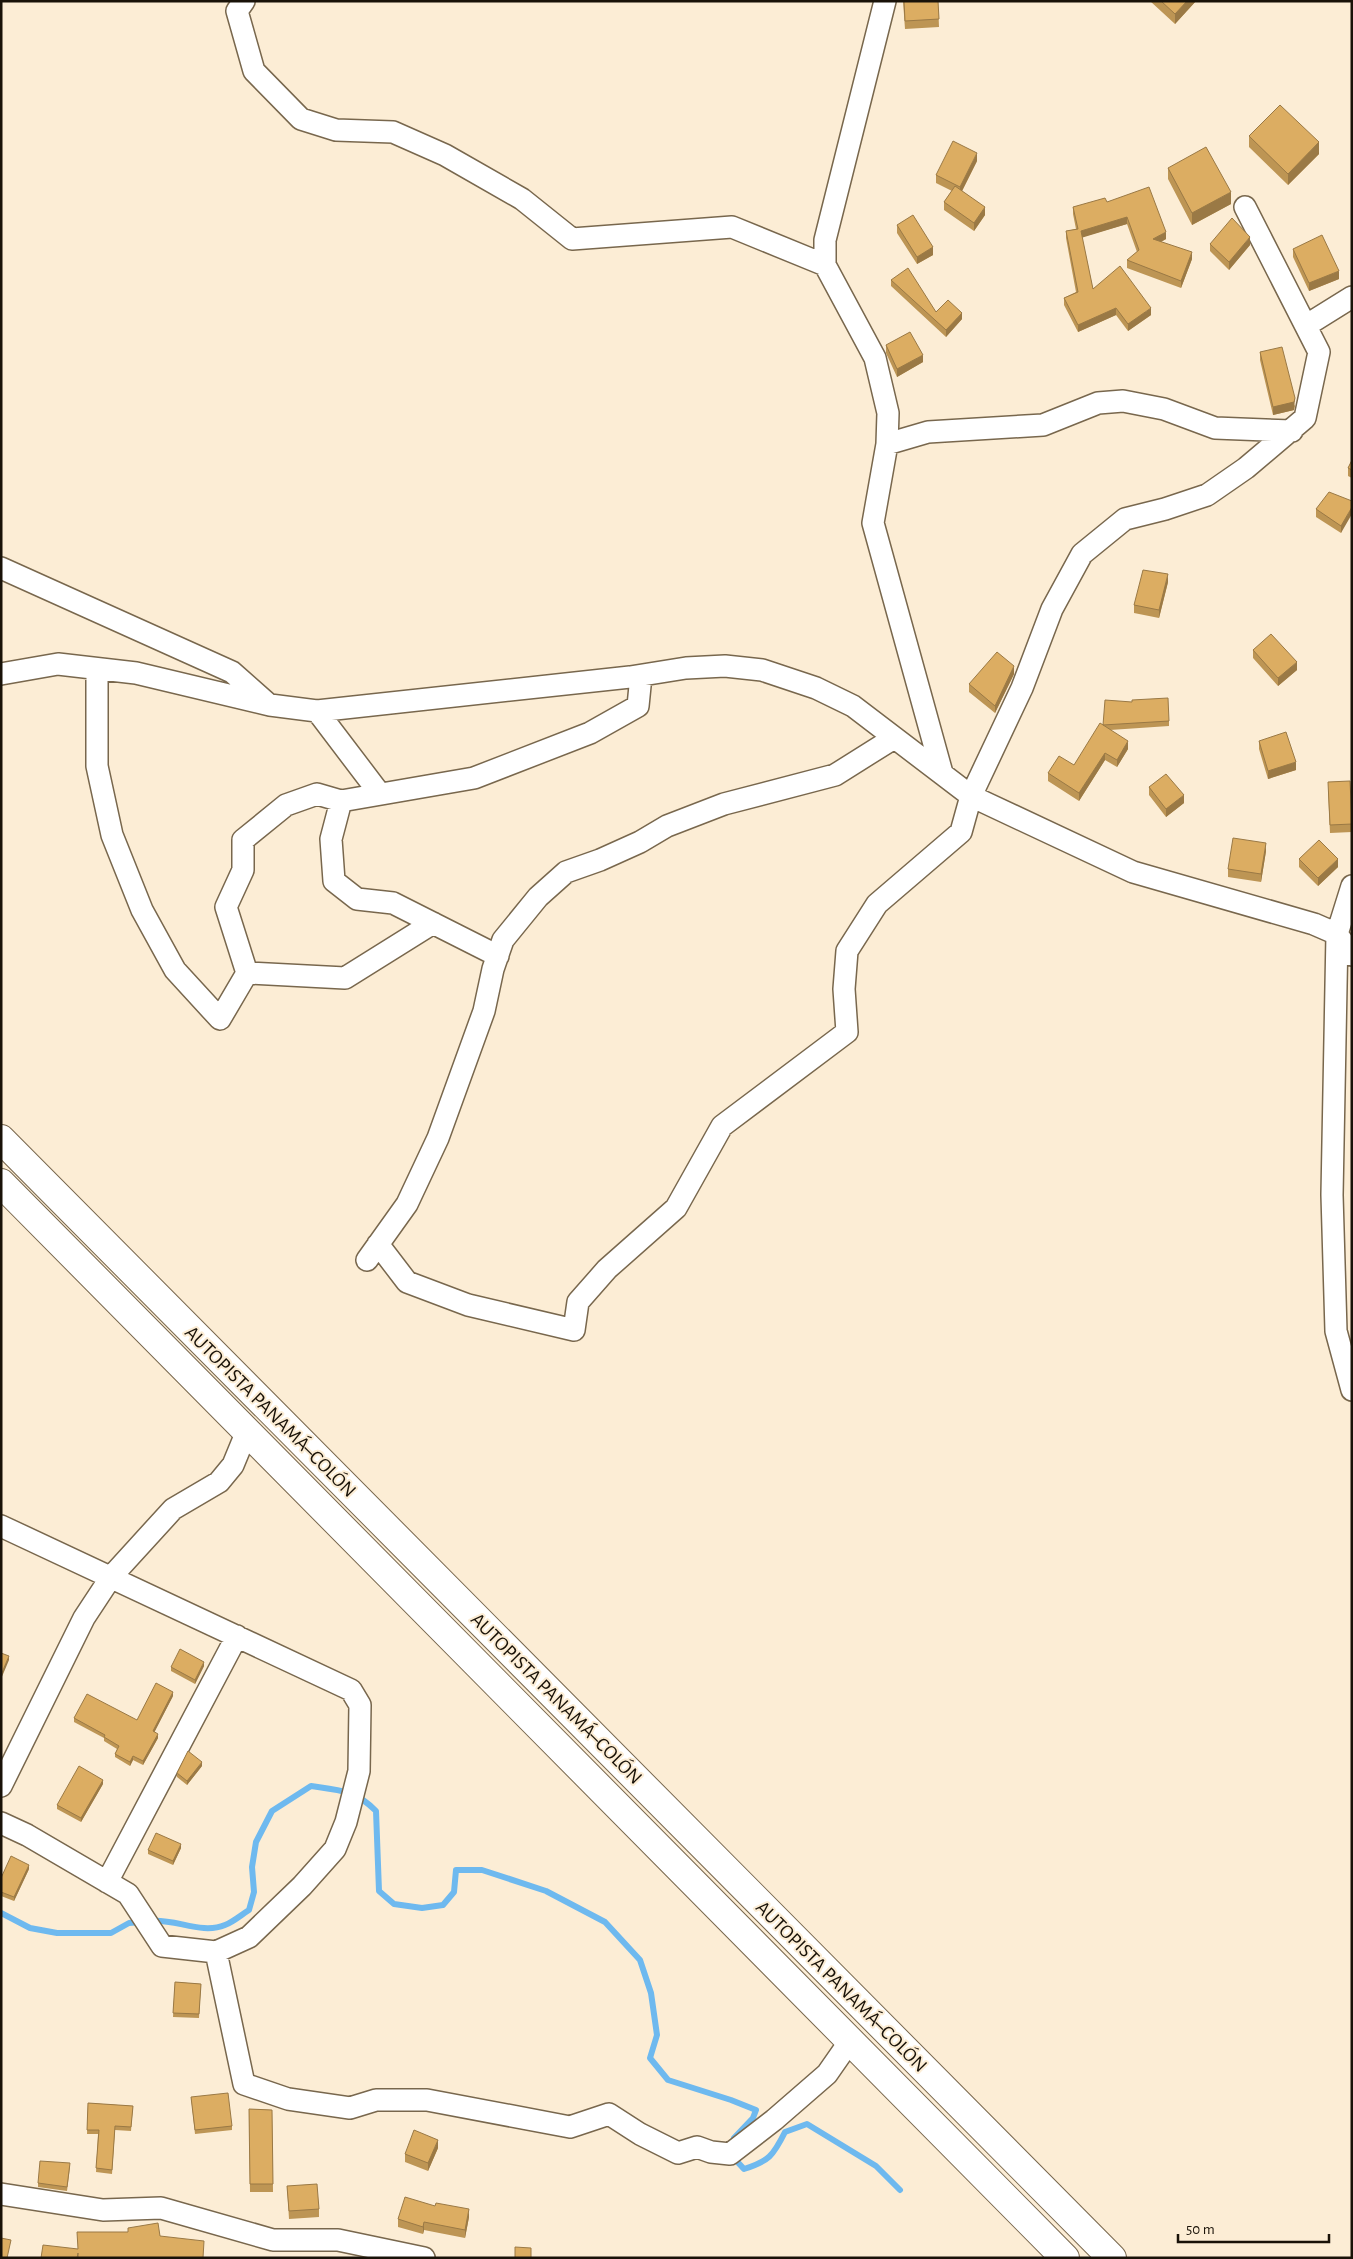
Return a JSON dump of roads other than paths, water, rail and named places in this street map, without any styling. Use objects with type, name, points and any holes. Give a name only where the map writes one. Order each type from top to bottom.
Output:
[{"type":"highway","name":"AUTOPISTA PANAMÁ–COLÓN","points":[[1,1139],[1112,2258]]},
{"type":"highway","name":"AUTOPISTA PANAMÁ–COLÓN","points":[[1,1183],[1065,2258]]},
{"type":"street","points":[[244,1],[237,11],[254,71],[301,119],[336,130],[393,132],[445,155],[522,199],[572,239],[732,227],[825,265]]},
{"type":"street","points":[[886,1],[825,240],[825,265],[875,358],[888,413],[887,444],[873,523],[942,773]]},
{"type":"street","points":[[894,738],[836,775],[724,804],[667,826],[640,842],[600,860],[566,872],[538,897],[504,940],[484,1011],[438,1138],[407,1204],[373,1252],[407,1282],[468,1305],[574,1330],[578,1302],[607,1269],[676,1208],[722,1126],[848,1032],[844,989],[848,951],[878,904],[962,832],[971,796],[1022,688],[1052,609],[1082,554],[1125,519],[1165,509],[1207,495],[1292,431],[1305,418],[1319,352],[1307,325],[1245,207]]},
{"type":"street","points":[[1307,325],[1352,297]]},
{"type":"street","points":[[887,444],[928,432],[1044,425],[1098,403],[1124,401],[1164,409],[1215,428],[1292,431]]},
{"type":"street","points":[[1,568],[232,672],[270,705]]},
{"type":"street","points":[[1,674],[58,664],[136,672],[270,705],[317,712],[642,676],[686,668],[725,666],[762,670],[816,688],[853,706],[971,796],[1133,872],[1314,924],[1338,934],[1352,955]]},
{"type":"street","points":[[97,668],[97,766],[112,835],[142,910],[175,970],[220,1019],[247,973],[226,907],[243,870],[243,840],[286,805],[317,794],[341,801],[474,778],[590,733],[638,706],[642,676]]},
{"type":"street","points":[[317,712],[380,794]]},
{"type":"street","points":[[341,801],[331,839],[334,882],[357,899],[393,903],[498,956]]},
{"type":"street","points":[[1352,886],[1338,934],[1332,1195],[1336,1330],[1352,1390]]},
{"type":"street","points":[[247,973],[345,978],[433,923]]},
{"type":"street","points":[[1,1786],[84,1618],[111,1577],[173,1509],[219,1482],[233,1465],[247,1432]]},
{"type":"street","points":[[1,1526],[351,1690],[360,1705],[359,1771],[346,1822],[335,1849],[302,1886],[249,1936],[216,1952],[162,1946],[128,1894],[27,1835],[1,1823]]},
{"type":"street","points":[[107,1882],[237,1636]]},
{"type":"street","points":[[216,1952],[244,2084],[288,2098],[350,2108],[376,2100],[427,2100],[570,2127],[609,2114],[640,2134],[678,2152],[697,2148],[730,2154],[774,2120],[827,2074],[850,2041]]},
{"type":"street","points":[[1,2194],[103,2210],[161,2208],[273,2240],[338,2240],[424,2258]]},
{"type":"waterway","points":[[150,1921],[216,1928],[234,1920],[249,1910],[254,1892],[252,1867],[256,1842],[272,1811],[311,1786],[338,1790],[354,1795],[376,1811],[379,1891],[394,1904],[422,1908],[443,1905],[454,1892],[456,1870],[482,1870],[546,1891],[605,1922],[640,1960],[651,1993],[657,2035],[650,2058],[668,2080],[756,2110],[753,2118],[734,2138],[733,2142]]},
{"type":"waterway","points":[[1,1913],[30,1928],[57,1933],[111,1933],[129,1923],[141,1922]]},
{"type":"waterway","points":[[732,2156],[744,2169],[759,2163],[773,2152],[785,2132],[807,2124],[876,2166],[900,2190]]}]
